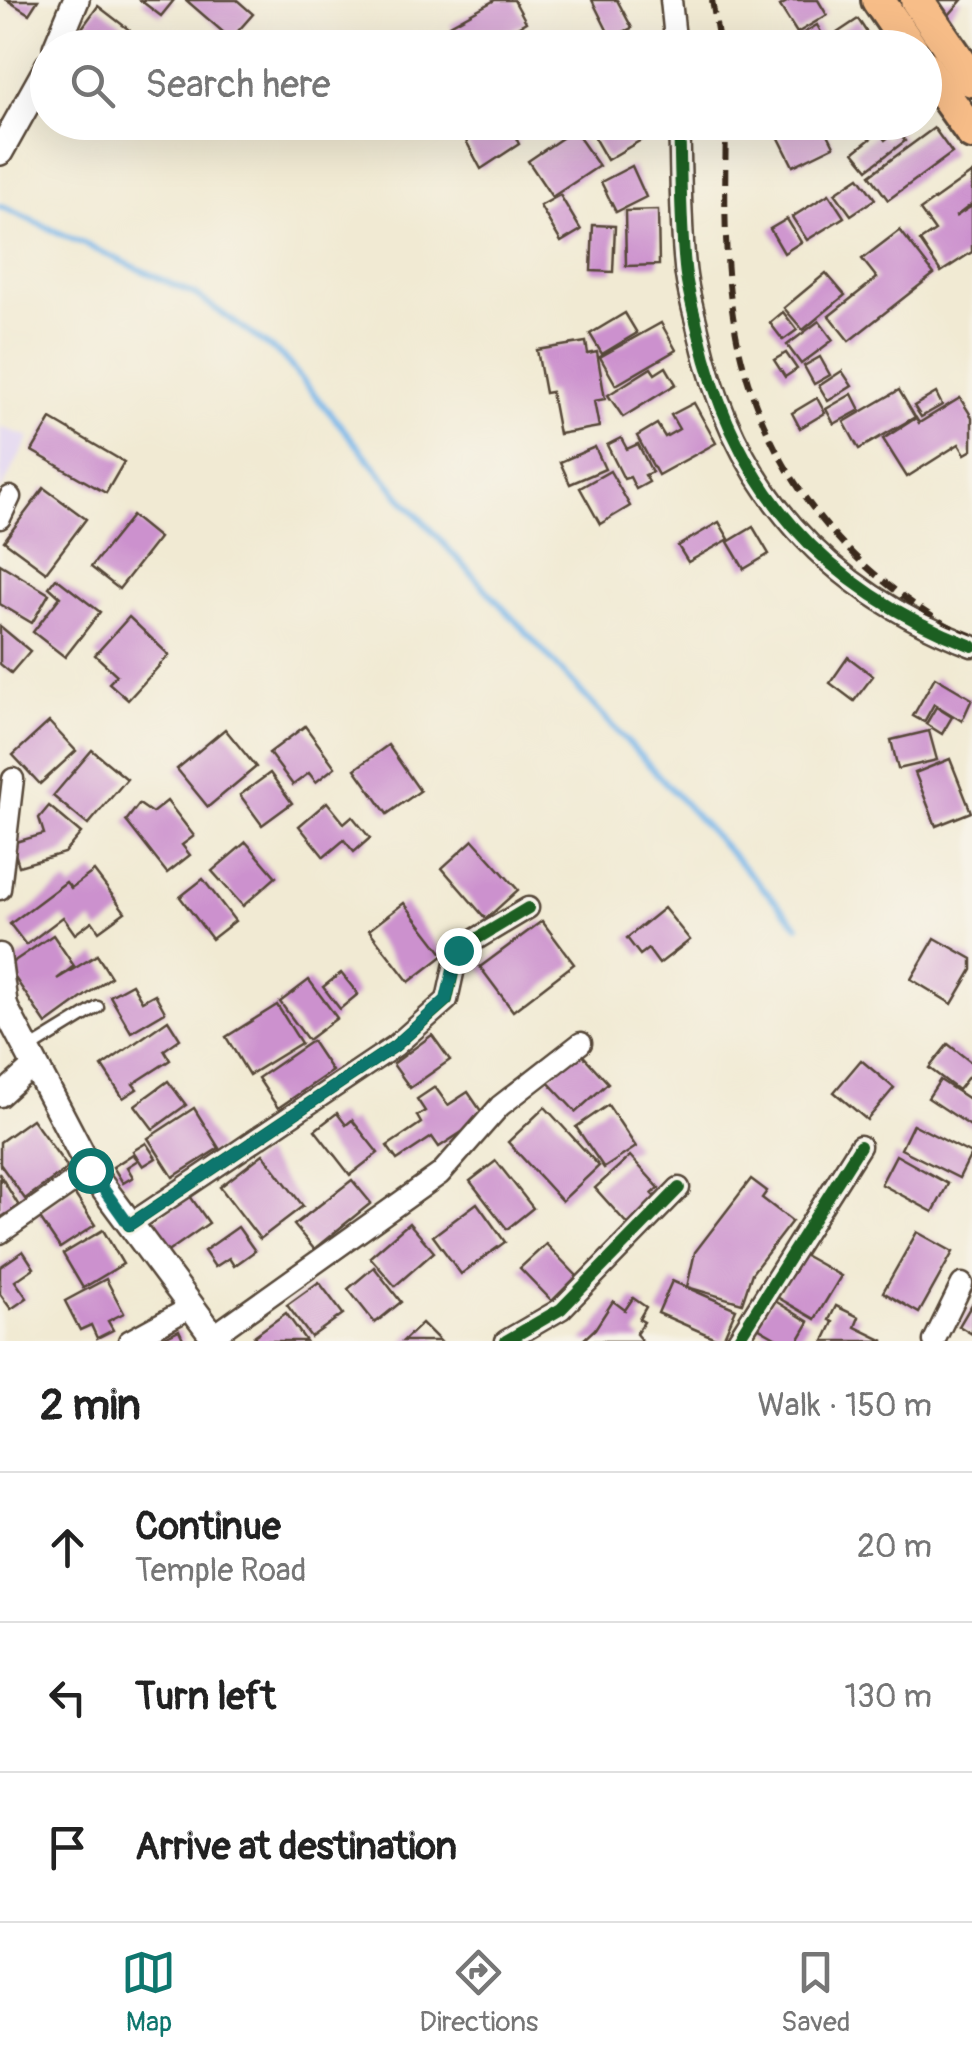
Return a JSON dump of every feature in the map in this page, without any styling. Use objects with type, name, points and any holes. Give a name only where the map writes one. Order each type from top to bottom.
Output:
[{"type":"highway","points":[[878,0],[899,30]]},
{"type":"highway","points":[[917,0],[938,30]]},
{"type":"highway","points":[[942,36],[972,80]]},
{"type":"highway","points":[[942,91],[972,132]]},
{"type":"street","points":[[64,30],[76,0]]},
{"type":"street","points":[[671,0],[674,30]]},
{"type":"street","points":[[0,152],[30,98]]},
{"type":"street","points":[[680,140],[684,270],[709,379],[736,446],[799,536],[844,578],[947,637],[972,646]]},
{"type":"street","points":[[0,518],[10,497]]},
{"type":"street","points":[[0,889],[13,779]]},
{"type":"street","points":[[129,1225],[395,1046],[446,1000],[458,950],[528,908]]},
{"type":"street","points":[[0,954],[4,1002],[90,1170],[215,1339],[440,1174],[500,1106],[581,1043]]},
{"type":"street","points":[[0,1096],[31,1058]]},
{"type":"street","points":[[737,1341],[860,1146]]},
{"type":"street","points":[[0,1233],[90,1170]]},
{"type":"street","points":[[506,1341],[561,1310],[679,1188]]},
{"type":"street","points":[[934,1341],[962,1284]]},
{"type":"street","points":[[129,1341],[191,1307]]},
{"type":"lane","points":[[31,1058],[98,1007]]},
{"type":"shaded area","points":[[0,427],[30,437],[0,492]]},
{"type":"building","points":[[7,0],[38,0],[29,14]]},
{"type":"building","points":[[140,0],[174,0],[161,16]]},
{"type":"building","points":[[186,0],[237,0],[253,14],[239,30],[221,30]]},
{"type":"building","points":[[495,0],[514,0],[526,22],[512,30],[453,30],[450,25]]},
{"type":"building","points":[[592,0],[617,0],[632,28],[607,30]]},
{"type":"building","points":[[790,0],[818,0],[827,15],[795,30],[780,6]]},
{"type":"building","points":[[928,0],[962,0],[941,24]]},
{"type":"building","points":[[98,6],[129,30],[84,30],[82,28]]},
{"type":"building","points":[[858,19],[865,30],[842,30]]},
{"type":"building","points":[[942,139],[952,153],[888,200],[870,175],[918,140]]},
{"type":"building","points":[[466,140],[517,140],[519,144],[481,169]]},
{"type":"building","points":[[559,140],[581,140],[599,166],[552,197],[528,161]]},
{"type":"building","points":[[595,140],[641,140],[607,160]]},
{"type":"building","points":[[780,140],[831,140],[834,146],[793,166]]},
{"type":"building","points":[[869,140],[905,141],[868,169],[854,152]]},
{"type":"building","points":[[632,166],[646,197],[616,212],[601,182]]},
{"type":"building","points":[[972,173],[972,204],[955,217],[972,206],[972,252],[941,272],[920,241],[935,231],[920,210]]},
{"type":"building","points":[[859,177],[875,199],[851,215],[835,193]]},
{"type":"building","points":[[829,194],[844,217],[807,240],[792,217]]},
{"type":"building","points":[[560,195],[581,230],[561,242],[540,206]]},
{"type":"building","points":[[658,210],[659,265],[626,266],[625,211]]},
{"type":"building","points":[[787,219],[801,242],[784,253],[770,229]]},
{"type":"building","points":[[593,225],[615,226],[613,272],[591,271]]},
{"type":"building","points":[[900,230],[934,274],[849,341],[829,316],[877,278],[862,259]]},
{"type":"building","points":[[826,273],[845,295],[803,330],[784,308]]},
{"type":"building","points":[[783,312],[797,330],[783,340],[770,323]]},
{"type":"building","points":[[625,313],[637,333],[602,354],[590,334]]},
{"type":"building","points":[[819,321],[833,340],[801,364],[787,345]]},
{"type":"building","points":[[661,323],[676,350],[616,385],[600,357]]},
{"type":"building","points":[[586,342],[588,354],[597,352],[605,399],[594,401],[599,427],[559,434],[551,392],[545,393],[537,350]]},
{"type":"building","points":[[786,353],[797,369],[785,377],[774,360]]},
{"type":"building","points":[[820,357],[830,375],[814,384],[804,366]]},
{"type":"building","points":[[666,367],[676,384],[623,417],[608,395],[651,368],[655,374]]},
{"type":"building","points":[[842,371],[852,386],[828,401],[819,386]]},
{"type":"building","points":[[899,390],[915,417],[859,449],[844,422]]},
{"type":"building","points":[[936,393],[942,405],[921,417],[914,406]]},
{"type":"building","points":[[852,394],[860,410],[834,424],[826,409]]},
{"type":"building","points":[[817,398],[825,413],[800,428],[792,413]]},
{"type":"building","points":[[960,398],[972,417],[972,450],[965,454],[959,444],[907,477],[883,439],[916,418],[919,423]]},
{"type":"building","points":[[694,403],[716,443],[658,475],[637,436],[657,424],[665,437],[679,429],[671,415]]},
{"type":"building","points":[[51,419],[124,462],[106,493],[32,451]]},
{"type":"building","points":[[621,438],[627,449],[638,444],[652,472],[645,475],[649,482],[636,489],[630,477],[624,479],[607,445]]},
{"type":"building","points":[[595,447],[605,469],[570,484],[560,462]]},
{"type":"building","points":[[610,471],[630,506],[600,524],[580,488]]},
{"type":"building","points":[[44,488],[86,519],[46,572],[4,541]]},
{"type":"building","points":[[132,516],[159,538],[119,589],[91,567]]},
{"type":"building","points":[[719,522],[729,539],[688,562],[678,546]]},
{"type":"building","points":[[753,527],[769,554],[744,569],[728,542]]},
{"type":"building","points":[[0,564],[49,594],[32,623],[0,604]]},
{"type":"building","points":[[56,578],[100,612],[65,657],[33,632],[60,597],[49,587]]},
{"type":"building","points":[[129,617],[169,655],[128,700],[109,683],[117,675],[95,655]]},
{"type":"building","points":[[0,626],[30,651],[11,673],[0,664]]},
{"type":"building","points":[[848,657],[873,676],[854,701],[830,683]]},
{"type":"building","points":[[935,677],[972,699],[962,721],[934,704],[924,722],[913,716]]},
{"type":"building","points":[[936,707],[952,717],[942,734],[926,724]]},
{"type":"building","points":[[49,722],[76,751],[40,784],[13,755]]},
{"type":"building","points":[[305,726],[335,767],[316,782],[309,773],[293,785],[269,753]]},
{"type":"building","points":[[225,729],[256,767],[208,807],[177,769]]},
{"type":"building","points":[[929,731],[937,760],[898,769],[891,740]]},
{"type":"building","points":[[388,745],[420,791],[387,814],[355,769]]},
{"type":"building","points":[[92,750],[127,779],[88,825],[53,796]]},
{"type":"building","points":[[950,759],[971,812],[936,826],[915,773]]},
{"type":"building","points":[[270,773],[292,803],[262,825],[240,795]]},
{"type":"building","points":[[167,801],[194,836],[182,845],[190,855],[167,873],[126,821],[139,804],[152,813]]},
{"type":"building","points":[[327,802],[344,823],[352,816],[370,838],[354,852],[344,840],[324,857],[299,826]]},
{"type":"building","points":[[49,806],[81,833],[64,853],[19,866],[12,843],[44,834],[39,818]]},
{"type":"building","points":[[473,840],[518,890],[486,919],[442,868]]},
{"type":"building","points":[[246,842],[276,877],[243,906],[212,871]]},
{"type":"building","points":[[94,871],[125,912],[99,931],[92,921],[75,934],[63,917],[26,945],[10,924],[66,882],[71,888]]},
{"type":"building","points":[[203,879],[235,921],[212,939],[180,897]]},
{"type":"building","points":[[404,903],[444,955],[409,982],[369,930]]},
{"type":"building","points":[[664,908],[690,940],[659,964],[648,949],[640,955],[627,938]]},
{"type":"building","points":[[542,921],[574,964],[513,1011],[480,967]]},
{"type":"building","points":[[53,935],[74,966],[57,979],[97,955],[111,977],[46,1024],[7,966]]},
{"type":"building","points":[[935,938],[972,959],[972,970],[952,1004],[911,979]]},
{"type":"building","points":[[341,973],[358,994],[340,1009],[323,987]]},
{"type":"building","points":[[309,980],[337,1018],[308,1040],[280,1002]]},
{"type":"building","points":[[132,984],[142,1001],[155,994],[165,1012],[131,1032],[110,996]]},
{"type":"building","points":[[277,1005],[301,1043],[249,1075],[226,1037]]},
{"type":"building","points":[[168,1020],[180,1039],[164,1050],[170,1060],[133,1084],[137,1089],[123,1098],[102,1066]]},
{"type":"building","points":[[432,1035],[450,1060],[410,1088],[393,1064]]},
{"type":"building","points":[[312,1041],[332,1071],[278,1108],[258,1078]]},
{"type":"building","points":[[948,1044],[972,1063],[972,1072],[958,1090],[929,1068]]},
{"type":"building","points":[[578,1050],[608,1083],[576,1112],[546,1080]]},
{"type":"building","points":[[861,1060],[894,1088],[867,1120],[834,1092]]},
{"type":"building","points":[[940,1080],[972,1101],[972,1127],[928,1098]]},
{"type":"building","points":[[168,1081],[186,1105],[153,1129],[135,1105]]},
{"type":"building","points":[[435,1087],[448,1105],[468,1092],[485,1117],[439,1147],[432,1137],[397,1160],[387,1146],[421,1123],[417,1116],[425,1111],[417,1099]]},
{"type":"building","points":[[608,1105],[636,1147],[604,1168],[576,1127]]},
{"type":"building","points":[[545,1107],[599,1166],[562,1201],[508,1142]]},
{"type":"building","points":[[194,1108],[219,1148],[173,1177],[148,1138]]},
{"type":"building","points":[[337,1113],[346,1125],[352,1120],[378,1153],[350,1175],[315,1130]]},
{"type":"building","points":[[32,1119],[68,1168],[25,1199],[0,1164],[0,1142]]},
{"type":"building","points":[[913,1124],[971,1154],[959,1178],[901,1149]]},
{"type":"building","points":[[146,1143],[156,1158],[143,1166],[133,1151]]},
{"type":"building","points":[[133,1154],[138,1160],[127,1167],[133,1177],[123,1183],[113,1167]]},
{"type":"building","points":[[263,1154],[303,1206],[260,1239],[220,1187]]},
{"type":"building","points":[[896,1155],[948,1184],[933,1212],[881,1184]]},
{"type":"building","points":[[630,1156],[659,1188],[652,1194],[658,1200],[629,1226],[595,1188]]},
{"type":"building","points":[[496,1161],[533,1208],[507,1229],[470,1181]]},
{"type":"building","points":[[0,1175],[19,1206],[0,1218]]},
{"type":"building","points":[[751,1179],[767,1191],[762,1198],[792,1221],[752,1273],[742,1303],[687,1287],[695,1252]]},
{"type":"building","points":[[352,1180],[371,1203],[314,1249],[294,1225]]},
{"type":"building","points":[[72,1190],[95,1225],[60,1248],[37,1214]]},
{"type":"building","points":[[190,1196],[209,1223],[166,1253],[147,1226]]},
{"type":"building","points":[[477,1203],[505,1242],[461,1274],[433,1236]]},
{"type":"building","points":[[409,1223],[434,1252],[395,1286],[370,1257]]},
{"type":"building","points":[[238,1227],[255,1251],[234,1266],[229,1258],[215,1267],[204,1251]]},
{"type":"building","points":[[103,1230],[123,1264],[83,1288],[63,1254]]},
{"type":"building","points":[[917,1232],[953,1252],[919,1313],[883,1292]]},
{"type":"building","points":[[546,1244],[577,1276],[552,1301],[520,1268]]},
{"type":"building","points":[[23,1251],[34,1268],[15,1281],[27,1298],[11,1309],[0,1294],[0,1267]]},
{"type":"building","points":[[802,1254],[841,1276],[815,1319],[777,1297]]},
{"type":"building","points":[[374,1267],[401,1302],[375,1323],[348,1289]]},
{"type":"building","points":[[106,1279],[124,1313],[108,1321],[113,1330],[97,1338],[91,1325],[80,1330],[65,1301]]},
{"type":"building","points":[[672,1281],[736,1309],[722,1341],[658,1313]]},
{"type":"building","points":[[319,1282],[343,1314],[311,1337],[287,1305]]},
{"type":"building","points":[[633,1298],[646,1307],[639,1319],[644,1322],[636,1334],[642,1341],[582,1341],[613,1301],[625,1310]]},
{"type":"building","points":[[772,1299],[809,1322],[798,1341],[782,1341],[756,1326]]},
{"type":"building","points":[[972,1304],[972,1334],[959,1326]]},
{"type":"building","points":[[836,1306],[859,1317],[855,1327],[884,1341],[824,1341]]},
{"type":"building","points":[[286,1313],[306,1341],[258,1341],[254,1336]]},
{"type":"building","points":[[422,1323],[440,1341],[403,1341]]},
{"type":"building","points":[[179,1330],[184,1341],[157,1341]]},
{"type":"waterway","points":[[0,206],[196,295],[282,356],[406,503],[798,926]]},
{"type":"railway","points":[[712,0],[717,30]]},
{"type":"railway","points":[[726,140],[731,303],[743,364],[769,434],[806,499],[854,555],[913,604],[972,636]]},
{"type":"cycle path","points":[[679,140],[687,284],[715,389],[736,440],[762,486],[794,527],[830,563],[872,595],[919,623],[972,646]]},
{"type":"cycle path","points":[[129,1225],[395,1046],[447,1000],[458,950],[528,908]]},
{"type":"cycle path","points":[[737,1341],[860,1146]]},
{"type":"cycle path","points":[[506,1341],[561,1309],[679,1188]]},
{"type":"route","points":[[90,1170],[129,1225],[395,1046],[446,1000],[458,950]]}]
